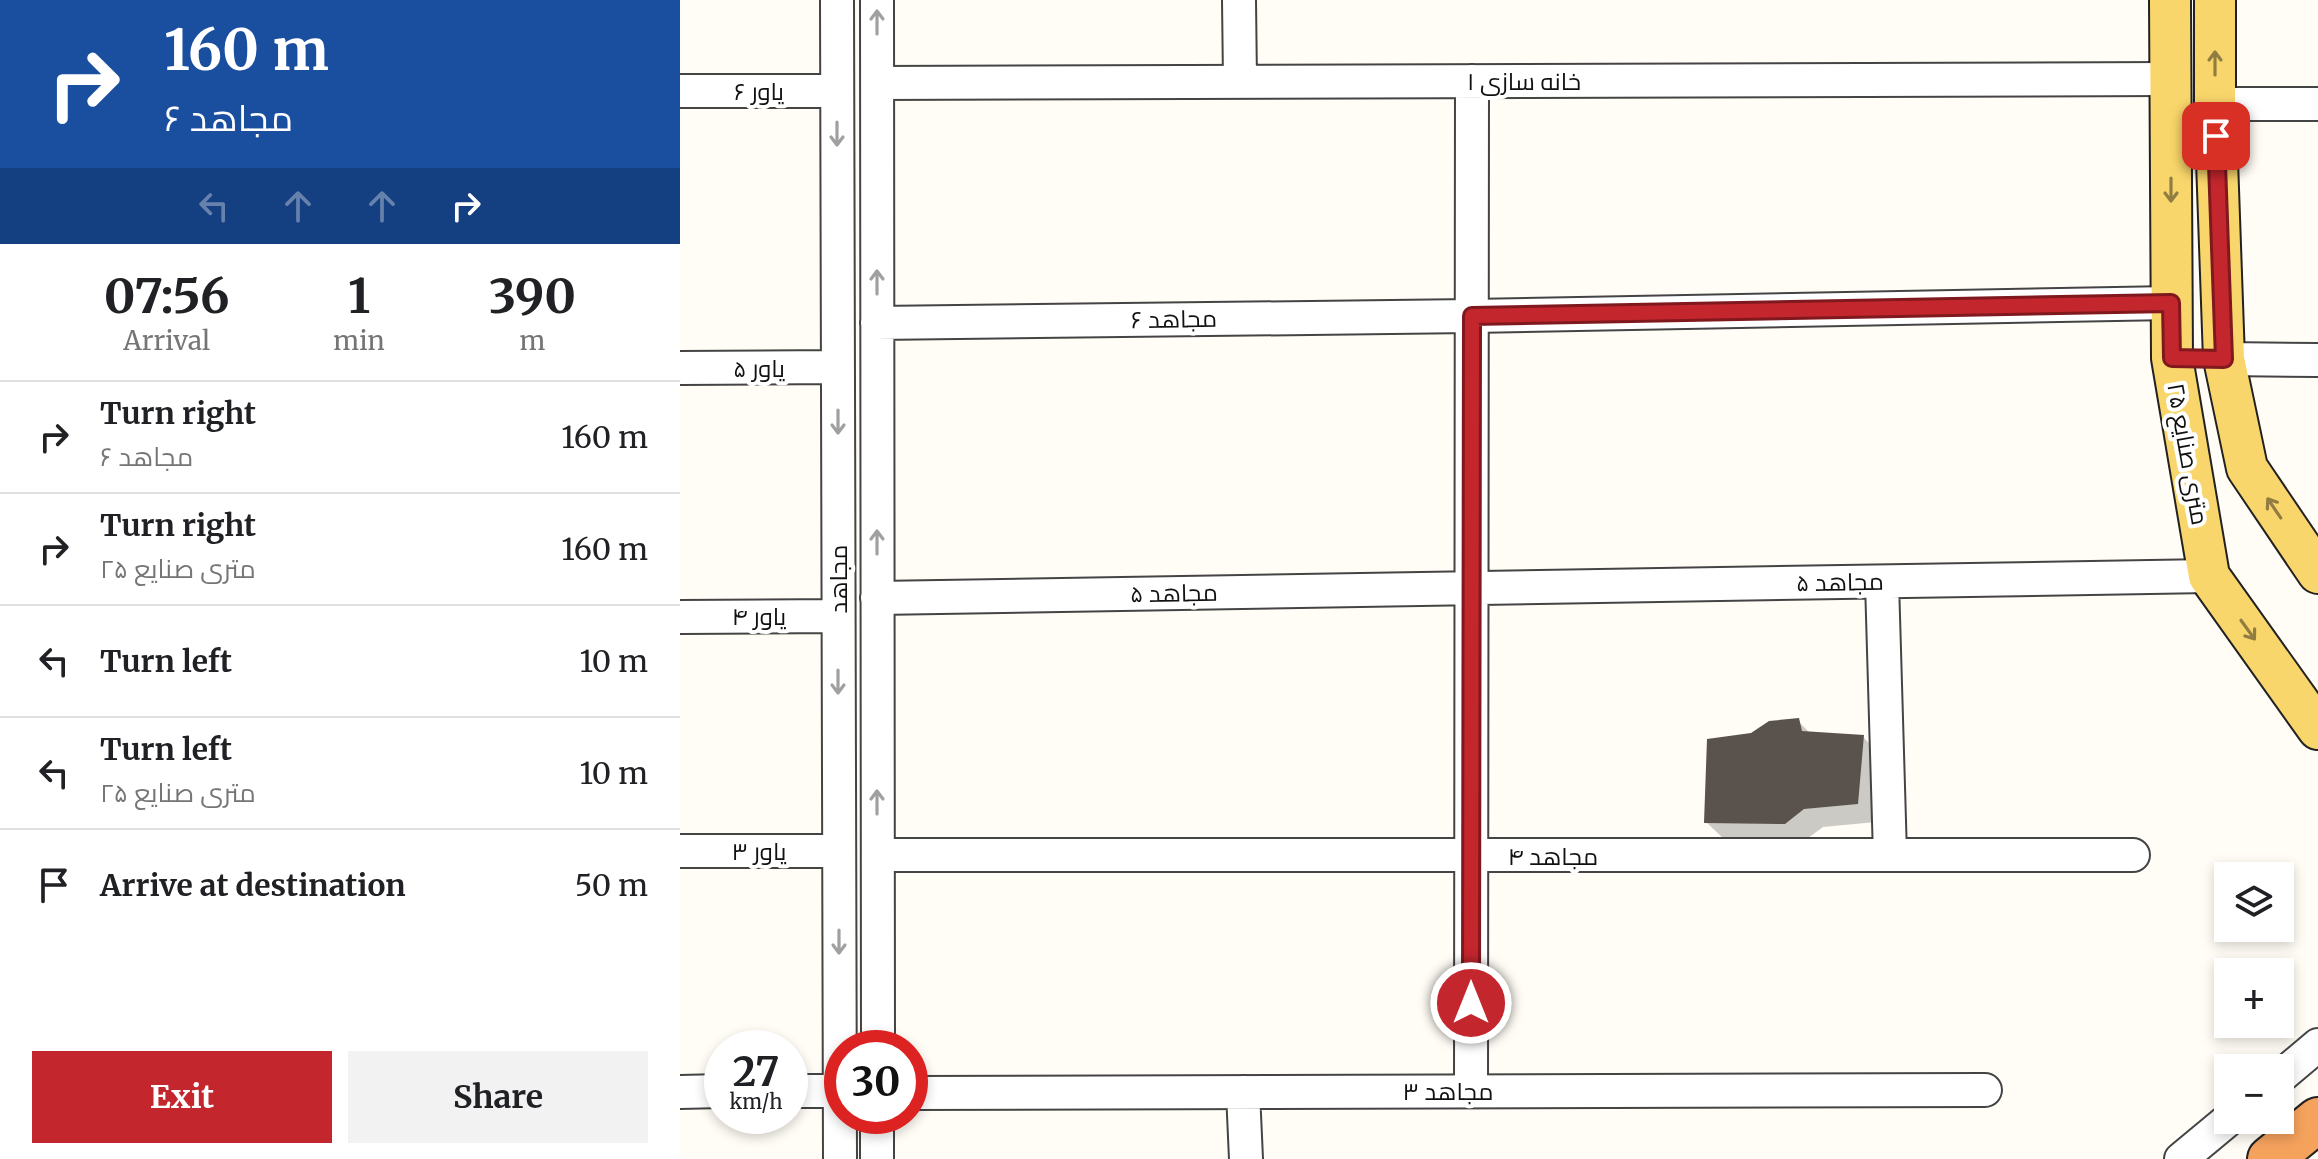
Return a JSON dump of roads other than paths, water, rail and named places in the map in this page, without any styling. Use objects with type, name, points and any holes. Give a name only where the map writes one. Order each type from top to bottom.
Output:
[{"type":"highway","points":[[2270,1159],[2318,1120]]},
{"type":"main road","name":"۲۵ متری صنایع","points":[[2170,0],[2172,358],[2209,576],[2318,729]]},
{"type":"main road","points":[[2215,0],[2215,104],[2224,359],[2247,468],[2318,573]]},
{"type":"main road","points":[[2172,358],[2224,359]]},
{"type":"street","name":"مجاهد","points":[[837,0],[839,1030]]},
{"type":"street","name":"مجاهد","points":[[877,0],[878,1030]]},
{"type":"street","points":[[1239,0],[1240,81]]},
{"type":"street","name":"خانه سازی ۱","points":[[877,83],[2170,79]]},
{"type":"street","points":[[1471,1091],[1472,81]]},
{"type":"street","name":"یاور ۶","points":[[680,91],[837,91]]},
{"type":"street","points":[[2215,104],[2318,104]]},
{"type":"street","name":"مجاهد ۶","points":[[877,323],[2171,303]]},
{"type":"street","points":[[2224,359],[2318,360]]},
{"type":"street","name":"یاور ۵","points":[[680,368],[837,367]]},
{"type":"street","points":[[838,469],[877,471]]},
{"type":"street","name":"۵ مجاهد","points":[[1472,589],[2209,576]]},
{"type":"street","points":[[1882,582],[1890,855]]},
{"type":"street","name":"مجاهد ۵","points":[[877,598],[1472,589]]},
{"type":"street","name":"یاور ۴","points":[[680,617],[838,616]]},
{"type":"street","name":"یاور ۳","points":[[680,851],[839,851]]},
{"type":"street","name":"مجاهد ۴","points":[[878,855],[2133,855]]},
{"type":"street","points":[[839,980],[878,979]]},
{"type":"street","points":[[2294,1065],[2318,1045]]},
{"type":"street","name":"مجاهد ۳","points":[[928,1093],[1985,1090]]},
{"type":"street","points":[[680,1092],[704,1091]]},
{"type":"street","points":[[1243,1092],[1246,1159]]},
{"type":"street","points":[[2181,1159],[2214,1132]]},
{"type":"street","name":"مجاهد","points":[[840,1134],[840,1159]]},
{"type":"street","points":[[877,1134],[877,1159]]}]
